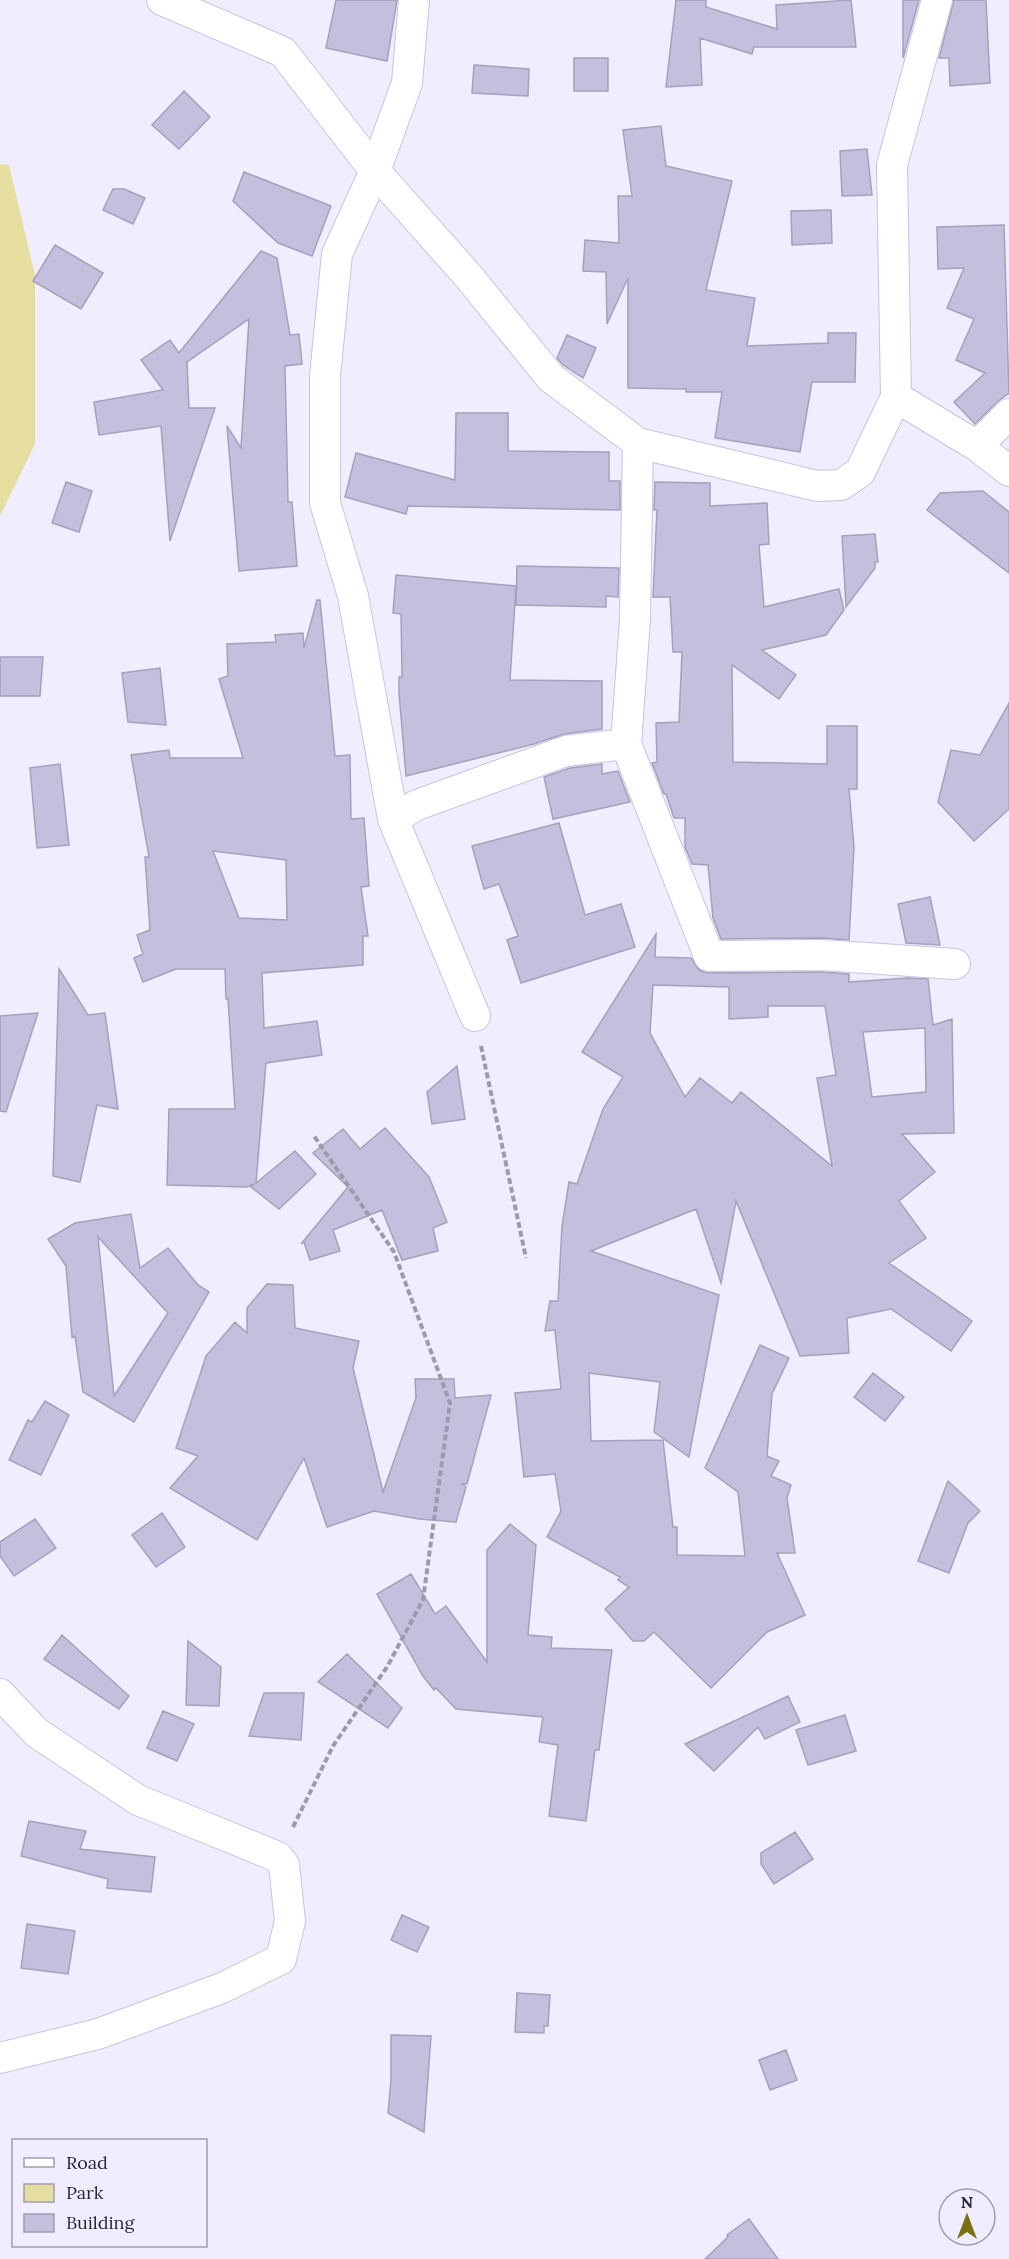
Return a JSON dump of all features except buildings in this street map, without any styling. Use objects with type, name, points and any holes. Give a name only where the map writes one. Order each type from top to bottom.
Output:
[{"type":"street","points":[[162,0],[283,52],[375,171],[469,277],[551,378],[638,443],[817,486],[841,485],[860,472],[896,397],[892,165],[937,0]]},
{"type":"street","points":[[414,0],[407,83],[375,171],[337,254],[325,376],[325,503],[353,596],[393,819],[475,1016]]},
{"type":"street","points":[[896,397],[977,446],[1009,471]]},
{"type":"street","points":[[977,446],[1009,414]]},
{"type":"street","points":[[638,443],[635,619],[626,744],[709,956],[822,955],[955,964]]},
{"type":"street","points":[[393,819],[417,805],[566,751],[626,744]]},
{"type":"street","points":[[0,1694],[37,1733],[138,1800],[278,1857],[284,1865],[290,1921],[281,1959],[222,1988],[98,2034],[0,2058]]},
{"type":"path","points":[[475,1016],[526,1258]]},
{"type":"path","points":[[278,1857],[333,1746],[387,1667],[423,1600],[450,1403],[394,1252],[314,1136]]},
{"type":"green space","points":[[0,164],[9,165],[35,275],[35,444],[0,516]]}]
